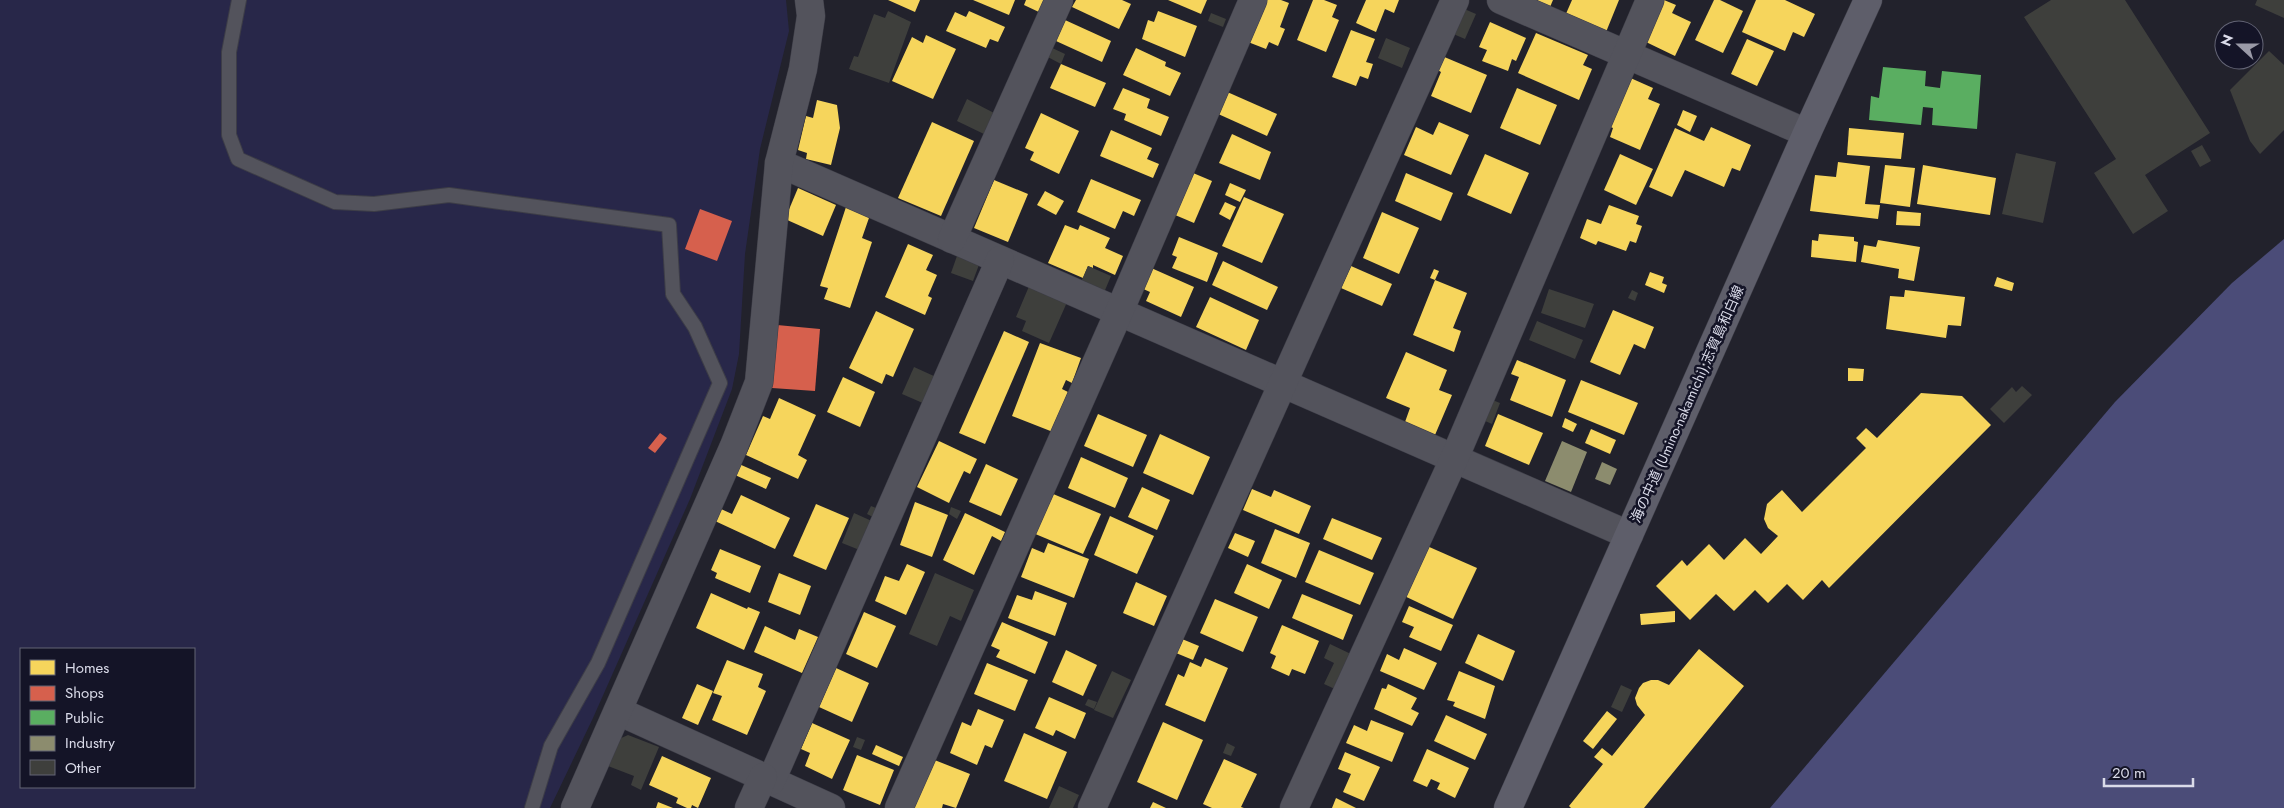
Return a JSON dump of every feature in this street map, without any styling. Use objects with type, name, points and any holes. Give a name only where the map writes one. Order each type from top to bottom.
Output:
[{"type":"main road","name":"海の中道 (Umino-nakamichi);志賀島和白線","points":[[1508,808],[1807,133],[1868,0]]},
{"type":"street","points":[[575,808],[734,446],[759,382],[779,164],[803,69],[811,16],[809,0]]},
{"type":"street","points":[[952,239],[1059,0]]},
{"type":"street","points":[[899,808],[1119,312],[1253,0]]},
{"type":"street","points":[[1092,808],[1455,0]]},
{"type":"street","points":[[1501,0],[1807,133]]},
{"type":"street","points":[[1294,808],[1454,459],[1625,54],[1650,0]]},
{"type":"street","points":[[779,164],[1283,382],[1629,536]]},
{"type":"street","points":[[749,808],[767,779],[1000,260]]},
{"type":"street","points":[[618,711],[831,808]]},
{"type":"lane","points":[[239,0],[229,52],[229,135],[238,159],[335,202],[374,204],[449,195],[669,225],[673,294],[695,327],[720,383],[598,663],[552,746],[532,808]]},
{"type":"shaded area","points":[[0,0],[786,0],[789,31],[760,149],[745,254],[739,354],[732,389],[690,499],[593,718],[550,808],[0,808]]},
{"type":"water","points":[[2284,239],[2284,808],[1770,808],[2115,402],[2232,283]]},
{"type":"building: Homes","points":[[888,0],[920,0],[915,12]]},
{"type":"building: Homes","points":[[973,0],[1015,0],[1009,15]]},
{"type":"building: Homes","points":[[1026,0],[1044,0],[1041,13],[1024,5]]},
{"type":"building: Homes","points":[[1076,0],[1122,0],[1131,4],[1119,29],[1072,7]]},
{"type":"building: Homes","points":[[1168,0],[1207,0],[1201,14]]},
{"type":"building: Homes","points":[[1265,0],[1281,0],[1289,3],[1280,27],[1285,29],[1278,46],[1269,42],[1266,49],[1248,42]]},
{"type":"building: Homes","points":[[1313,0],[1324,0],[1337,5],[1332,17],[1339,20],[1326,52],[1297,40]]},
{"type":"building: Homes","points":[[1366,0],[1399,0],[1394,13],[1385,9],[1376,32],[1356,23]]},
{"type":"building: Homes","points":[[1538,0],[1553,0],[1550,7],[1537,2]]},
{"type":"building: Homes","points":[[1572,0],[1619,0],[1606,32],[1565,16]]},
{"type":"building: Homes","points":[[1664,0],[1676,5],[1672,13],[1691,22],[1675,56],[1646,42]]},
{"type":"building: Homes","points":[[1714,0],[1720,0],[1743,11],[1723,53],[1695,40]]},
{"type":"building: Homes","points":[[1756,0],[1785,0],[1815,14],[1804,37],[1793,32],[1785,51],[1742,32]]},
{"type":"building: Homes","points":[[969,11],[1005,27],[998,42],[990,39],[986,48],[946,31],[955,12],[966,17]]},
{"type":"building: Homes","points":[[1158,11],[1197,26],[1185,57],[1142,39],[1148,20],[1154,22]]},
{"type":"building: Homes","points":[[1065,20],[1111,41],[1102,62],[1056,41]]},
{"type":"building: Homes","points":[[1490,22],[1526,38],[1516,61],[1512,59],[1508,71],[1482,61],[1487,50],[1479,47]]},
{"type":"building: Homes","points":[[1351,30],[1375,39],[1366,62],[1373,64],[1368,79],[1360,76],[1356,86],[1332,77]]},
{"type":"building: Homes","points":[[1536,33],[1588,55],[1583,65],[1592,69],[1579,100],[1518,73]]},
{"type":"building: Homes","points":[[926,35],[956,49],[933,99],[892,81],[912,37],[923,43]]},
{"type":"building: Homes","points":[[1747,39],[1774,51],[1757,86],[1731,74]]},
{"type":"building: Homes","points":[[1136,48],[1166,62],[1165,66],[1181,73],[1170,96],[1123,75]]},
{"type":"building: Homes","points":[[1442,56],[1487,75],[1471,113],[1431,96],[1441,72],[1436,69]]},
{"type":"building: Homes","points":[[1061,64],[1106,83],[1095,107],[1050,88]]},
{"type":"building: Homes","points":[[1626,76],[1653,88],[1648,99],[1660,104],[1640,150],[1610,137],[1613,128],[1606,125]]},
{"type":"building: Homes","points":[[1123,88],[1150,99],[1147,108],[1169,117],[1161,136],[1124,120],[1126,114],[1113,109]]},
{"type":"building: Homes","points":[[1517,88],[1557,105],[1540,145],[1500,128]]},
{"type":"building: Homes","points":[[1225,91],[1277,114],[1267,136],[1216,113]]},
{"type":"building: Homes","points":[[817,100],[837,105],[840,128],[831,165],[806,159],[807,153],[798,150],[806,116],[813,118]]},
{"type":"building: Homes","points":[[1683,110],[1697,116],[1690,132],[1677,125]]},
{"type":"building: Homes","points":[[1041,113],[1079,131],[1059,174],[1030,160],[1034,152],[1025,148]]},
{"type":"building: Homes","points":[[932,122],[974,141],[941,216],[898,198]]},
{"type":"building: Homes","points":[[1439,122],[1469,135],[1451,175],[1404,155],[1416,127],[1433,135]]},
{"type":"building: Homes","points":[[1711,127],[1751,145],[1740,171],[1732,168],[1724,187],[1685,170],[1672,197],[1649,187],[1675,128],[1704,141]]},
{"type":"building: Homes","points":[[1849,128],[1904,133],[1901,159],[1847,155]]},
{"type":"building: Homes","points":[[1111,130],[1152,148],[1147,159],[1159,164],[1153,178],[1100,156]]},
{"type":"building: Homes","points":[[1232,134],[1271,152],[1260,180],[1219,163]]},
{"type":"building: Homes","points":[[1485,154],[1529,173],[1511,214],[1467,195]]},
{"type":"building: Homes","points":[[1620,154],[1653,169],[1636,205],[1604,190]]},
{"type":"building: Homes","points":[[1838,162],[1870,166],[1865,204],[1880,205],[1878,219],[1810,211],[1815,175],[1836,177]]},
{"type":"building: Homes","points":[[1885,165],[1915,168],[1910,207],[1880,203]]},
{"type":"building: Homes","points":[[1923,165],[1996,178],[1990,215],[1917,204]]},
{"type":"building: Homes","points":[[1186,170],[1212,181],[1194,223],[1168,212]]},
{"type":"building: Homes","points":[[1406,173],[1453,193],[1441,221],[1395,201]]},
{"type":"building: Homes","points":[[1091,179],[1141,200],[1134,216],[1123,211],[1115,229],[1077,212]]},
{"type":"building: Homes","points":[[994,180],[1028,194],[1008,242],[974,228]]},
{"type":"building: Homes","points":[[1230,183],[1246,190],[1240,202],[1225,195]]},
{"type":"building: Homes","points":[[798,188],[836,205],[823,236],[785,219]]},
{"type":"building: Homes","points":[[1045,191],[1064,201],[1056,215],[1037,205]]},
{"type":"building: Homes","points":[[1244,197],[1284,214],[1262,263],[1222,246]]},
{"type":"building: Homes","points":[[1225,202],[1236,207],[1230,220],[1219,214]]},
{"type":"building: Homes","points":[[1609,205],[1639,216],[1636,224],[1642,226],[1636,243],[1630,241],[1626,251],[1598,241],[1596,245],[1580,238],[1587,219],[1601,224]]},
{"type":"building: Homes","points":[[846,207],[870,215],[862,238],[872,242],[850,308],[824,299],[828,288],[820,286]]},
{"type":"building: Homes","points":[[1897,211],[1921,213],[1920,226],[1896,225]]},
{"type":"building: Homes","points":[[1382,212],[1419,228],[1399,274],[1363,258]]},
{"type":"building: Homes","points":[[1065,225],[1078,230],[1080,225],[1110,238],[1105,248],[1123,256],[1115,275],[1093,265],[1093,268],[1088,266],[1083,278],[1048,263]]},
{"type":"building: Homes","points":[[1819,234],[1854,237],[1854,241],[1858,242],[1856,262],[1811,257],[1812,240],[1818,241]]},
{"type":"building: Homes","points":[[1179,237],[1218,253],[1207,282],[1172,268],[1177,257],[1172,255]]},
{"type":"building: Homes","points":[[1878,240],[1920,247],[1914,281],[1898,278],[1899,269],[1861,262],[1864,245],[1876,247]]},
{"type":"building: Homes","points":[[908,244],[933,255],[926,270],[937,275],[928,296],[932,298],[925,315],[885,297]]},
{"type":"building: Homes","points":[[1223,261],[1278,287],[1267,310],[1212,285]]},
{"type":"building: Homes","points":[[1351,266],[1392,284],[1382,306],[1341,288]]},
{"type":"building: Homes","points":[[1149,267],[1194,287],[1181,317],[1146,301],[1150,292],[1139,287]]},
{"type":"building: Homes","points":[[1434,269],[1439,271],[1435,280],[1430,278]]},
{"type":"building: Homes","points":[[1650,272],[1664,277],[1662,283],[1667,285],[1664,293],[1645,285]]},
{"type":"building: Homes","points":[[1997,277],[2014,283],[2012,291],[1994,286]]},
{"type":"building: Homes","points":[[1435,280],[1467,293],[1453,328],[1461,331],[1454,352],[1413,335]]},
{"type":"building: Homes","points":[[1905,290],[1965,297],[1961,326],[1948,325],[1946,338],[1886,329],[1890,296],[1904,297]]},
{"type":"building: Homes","points":[[1210,297],[1259,320],[1246,350],[1196,327]]},
{"type":"building: Homes","points":[[1613,310],[1654,327],[1645,349],[1634,344],[1620,375],[1590,362]]},
{"type":"building: Homes","points":[[876,311],[914,329],[893,377],[886,374],[882,384],[849,368]]},
{"type":"building: Homes","points":[[1004,331],[1029,342],[985,444],[959,433]]},
{"type":"building: Homes","points":[[1040,343],[1081,358],[1072,383],[1066,380],[1062,389],[1068,392],[1053,432],[1012,416]]},
{"type":"building: Homes","points":[[1406,352],[1447,370],[1439,390],[1452,395],[1435,435],[1405,422],[1410,408],[1386,398]]},
{"type":"building: Homes","points":[[1517,360],[1566,380],[1552,417],[1510,400],[1519,377],[1511,374]]},
{"type":"building: Homes","points":[[1848,368],[1864,369],[1863,381],[1848,381]]},
{"type":"building: Homes","points":[[843,377],[875,392],[860,427],[827,412]]},
{"type":"building: Homes","points":[[1581,380],[1638,403],[1624,435],[1568,412]]},
{"type":"building: Homes","points":[[1921,393],[1962,396],[1991,425],[1829,588],[1822,580],[1803,600],[1787,584],[1768,603],[1755,590],[1734,611],[1716,594],[1690,620],[1656,586],[1682,560],[1687,566],[1709,544],[1724,560],[1745,538],[1761,554],[1778,536],[1768,528],[1764,519],[1767,504],[1782,490],[1802,512],[1866,448],[1856,438],[1866,428],[1877,438]]},
{"type":"building: Homes","points":[[779,398],[816,415],[798,455],[807,460],[798,479],[746,455],[763,416],[770,419]]},
{"type":"building: Homes","points":[[1098,414],[1147,435],[1133,467],[1084,446]]},
{"type":"building: Homes","points":[[1498,414],[1543,433],[1529,465],[1485,446]]},
{"type":"building: Homes","points":[[1565,418],[1577,424],[1573,432],[1562,427]]},
{"type":"building: Homes","points":[[1591,429],[1616,440],[1610,454],[1585,443]]},
{"type":"building: Homes","points":[[1160,434],[1210,457],[1193,495],[1143,473]]},
{"type":"building: Homes","points":[[939,441],[977,459],[970,474],[964,471],[949,503],[917,487]]},
{"type":"building: Homes","points":[[1081,457],[1128,478],[1115,508],[1068,488]]},
{"type":"building: Homes","points":[[739,464],[771,478],[766,489],[735,475]]},
{"type":"building: Homes","points":[[986,464],[1018,479],[1001,516],[969,502]]},
{"type":"building: Homes","points":[[1142,487],[1170,500],[1157,530],[1128,517]]},
{"type":"building: Homes","points":[[1252,489],[1271,497],[1274,490],[1311,506],[1299,534],[1243,510]]},
{"type":"building: Homes","points":[[1046,491],[1101,514],[1083,554],[1033,533]]},
{"type":"building: Homes","points":[[741,495],[790,518],[775,549],[715,521],[721,509],[732,514]]},
{"type":"building: Homes","points":[[915,502],[948,515],[932,557],[900,545]]},
{"type":"building: Homes","points":[[816,504],[849,518],[826,570],[793,556]]},
{"type":"building: Homes","points":[[965,513],[1005,532],[1001,541],[992,536],[974,575],[943,560]]},
{"type":"building: Homes","points":[[1110,516],[1154,536],[1137,574],[1094,555]]},
{"type":"building: Homes","points":[[1332,518],[1382,538],[1372,560],[1323,539]]},
{"type":"building: Homes","points":[[1275,529],[1310,543],[1296,578],[1261,563]]},
{"type":"building: Homes","points":[[1235,533],[1255,541],[1248,557],[1228,548]]},
{"type":"building: Homes","points":[[1048,543],[1089,559],[1074,598],[1021,577],[1032,548],[1044,553]]},
{"type":"building: Homes","points":[[1427,546],[1477,568],[1453,619],[1398,593]]},
{"type":"building: Homes","points":[[720,549],[761,566],[750,593],[715,578],[717,573],[711,570]]},
{"type":"building: Homes","points":[[1319,550],[1374,573],[1360,605],[1305,582]]},
{"type":"building: Homes","points":[[907,564],[925,572],[906,615],[875,601],[885,576],[899,581]]},
{"type":"building: Homes","points":[[1247,564],[1282,580],[1269,609],[1234,593]]},
{"type":"building: Homes","points":[[779,573],[811,586],[800,615],[768,602]]},
{"type":"building: Homes","points":[[1136,582],[1167,596],[1154,626],[1123,613]]},
{"type":"building: Homes","points":[[1035,591],[1067,603],[1055,636],[1008,618],[1017,595],[1032,600]]},
{"type":"building: Homes","points":[[711,593],[747,609],[748,607],[760,612],[744,650],[696,628]]},
{"type":"building: Homes","points":[[1302,594],[1353,615],[1343,640],[1292,618]]},
{"type":"building: Homes","points":[[1215,599],[1258,617],[1243,652],[1200,633]]},
{"type":"building: Homes","points":[[1409,606],[1453,625],[1441,651],[1409,637],[1414,627],[1402,622]]},
{"type":"building: Homes","points":[[1675,611],[1675,622],[1641,625],[1640,614]]},
{"type":"building: Homes","points":[[864,612],[896,626],[877,668],[846,654]]},
{"type":"building: Homes","points":[[1002,622],[1048,642],[1035,674],[996,657],[1000,650],[991,646]]},
{"type":"building: Homes","points":[[1282,625],[1319,641],[1305,674],[1292,669],[1289,676],[1271,668],[1276,656],[1270,653]]},
{"type":"building: Homes","points":[[765,626],[795,640],[799,629],[818,637],[802,673],[754,652]]},
{"type":"building: Homes","points":[[1478,634],[1515,651],[1503,681],[1465,663]]},
{"type":"building: Homes","points":[[1182,639],[1199,646],[1193,660],[1176,653]]},
{"type":"building: Homes","points":[[1404,648],[1437,663],[1424,690],[1380,671],[1387,654],[1399,660]]},
{"type":"building: Homes","points":[[1699,649],[1744,686],[1644,808],[1571,808],[1569,806],[1603,764],[1594,757],[1602,748],[1612,756],[1645,715],[1637,705],[1635,698],[1643,683],[1658,680],[1669,685]]},
{"type":"building: Homes","points":[[1066,650],[1097,665],[1083,696],[1052,682]]},
{"type":"building: Homes","points":[[1205,658],[1228,668],[1205,722],[1165,705],[1178,674],[1184,677],[1190,662],[1201,667]]},
{"type":"building: Homes","points":[[727,660],[763,674],[758,687],[766,691],[747,735],[712,720],[722,696],[713,693]]},
{"type":"building: Homes","points":[[987,663],[1028,680],[1015,711],[974,694]]},
{"type":"building: Homes","points":[[836,668],[869,683],[852,722],[819,707]]},
{"type":"building: Homes","points":[[1459,671],[1495,686],[1485,719],[1453,706],[1455,702],[1447,700]]},
{"type":"building: Homes","points":[[697,684],[713,691],[698,725],[682,718]]},
{"type":"building: Homes","points":[[1388,684],[1417,698],[1411,709],[1419,713],[1412,726],[1374,709],[1382,688],[1386,689]]},
{"type":"building: Homes","points":[[1049,697],[1086,713],[1075,739],[1056,730],[1053,736],[1035,728]]},
{"type":"building: Homes","points":[[978,709],[1004,720],[992,748],[985,745],[977,765],[950,753],[962,722],[971,726]]},
{"type":"building: Homes","points":[[1607,711],[1617,719],[1593,749],[1583,741]]},
{"type":"building: Homes","points":[[1446,715],[1487,734],[1475,760],[1434,741]]},
{"type":"building: Homes","points":[[1371,720],[1404,733],[1392,762],[1346,743],[1354,725],[1367,731]]},
{"type":"building: Homes","points":[[1163,722],[1203,740],[1177,800],[1137,782]]},
{"type":"building: Homes","points":[[812,723],[850,740],[832,779],[805,766],[810,753],[801,749]]},
{"type":"building: Homes","points":[[1024,733],[1067,752],[1047,799],[1004,781]]},
{"type":"building: Homes","points":[[876,745],[903,757],[899,766],[872,754]]},
{"type":"building: Homes","points":[[1427,749],[1469,768],[1455,798],[1437,789],[1440,783],[1431,779],[1427,787],[1413,781]]},
{"type":"building: Homes","points":[[1345,752],[1380,767],[1364,801],[1343,792],[1351,774],[1338,769]]},
{"type":"building: Homes","points":[[857,755],[894,770],[880,805],[843,790]]},
{"type":"building: Homes","points":[[662,756],[711,778],[698,808],[692,805],[691,808],[687,808],[676,803],[678,798],[649,785]]},
{"type":"building: Homes","points":[[932,759],[970,774],[956,808],[943,804],[942,808],[913,808]]},
{"type":"building: Homes","points":[[1224,759],[1257,774],[1241,807],[1244,808],[1212,808],[1203,804]]},
{"type":"building: Homes","points":[[1336,798],[1356,808],[1332,808]]},
{"type":"building: Homes","points":[[658,802],[673,808],[656,808]]},
{"type":"building: Homes","points":[[1153,802],[1166,808],[1150,808]]},
{"type":"building: Shops","points":[[700,209],[732,221],[717,261],[685,249]]},
{"type":"building: Shops","points":[[777,325],[820,329],[815,391],[772,388]]},
{"type":"building: Shops","points":[[660,433],[667,438],[655,453],[648,448]]},
{"type":"building: Public","points":[[1883,67],[1926,71],[1925,86],[1940,88],[1942,71],[1981,75],[1977,129],[1932,125],[1933,108],[1923,107],[1921,125],[1869,120],[1871,96],[1879,98]]},
{"type":"building: Industry","points":[[1562,441],[1587,452],[1571,492],[1545,481]]},
{"type":"building: Industry","points":[[1602,462],[1617,469],[1610,485],[1595,479]]},
{"type":"building: Other","points":[[2051,0],[2125,0],[2210,133],[2145,175],[2168,211],[2133,234],[2094,173],[2116,159],[2024,17]]},
{"type":"building: Other","points":[[2257,0],[2284,0],[2284,18],[2255,5]]},
{"type":"building: Other","points":[[1462,8],[1476,14],[1465,39],[1451,33]]},
{"type":"building: Other","points":[[888,11],[911,22],[889,83],[849,69],[854,56],[858,57],[874,14],[885,18]]},
{"type":"building: Other","points":[[1211,13],[1226,19],[1223,27],[1208,21]]},
{"type":"building: Other","points":[[1386,38],[1410,48],[1402,68],[1378,58]]},
{"type":"building: Other","points":[[1048,46],[1065,54],[1061,64],[1044,55]]},
{"type":"building: Other","points":[[2269,51],[2284,65],[2284,130],[2260,154],[2250,141],[2230,90],[2250,70],[2264,70],[2264,56]]},
{"type":"building: Other","points":[[967,99],[996,114],[986,135],[957,121]]},
{"type":"building: Other","points":[[2202,145],[2211,161],[2200,167],[2191,151]]},
{"type":"building: Other","points":[[2016,153],[2056,162],[2043,223],[2002,214]]},
{"type":"building: Other","points":[[958,253],[980,262],[973,281],[951,273]]},
{"type":"building: Other","points":[[1088,266],[1111,276],[1103,295],[1080,284]]},
{"type":"building: Other","points":[[1030,284],[1068,300],[1049,343],[1022,331],[1026,321],[1016,317]]},
{"type":"building: Other","points":[[1549,289],[1594,304],[1585,328],[1541,313]]},
{"type":"building: Other","points":[[1632,290],[1638,293],[1635,301],[1628,298]]},
{"type":"building: Other","points":[[1537,321],[1583,340],[1575,359],[1529,340]]},
{"type":"building: Other","points":[[914,367],[936,377],[925,404],[902,394]]},
{"type":"building: Other","points":[[2022,386],[2032,395],[2004,423],[1990,409],[2012,387],[2016,392]]},
{"type":"building: Other","points":[[1485,397],[1500,403],[1492,424],[1476,417]]},
{"type":"building: Other","points":[[871,506],[881,510],[877,519],[867,514]]},
{"type":"building: Other","points":[[951,507],[961,511],[957,519],[949,514]]},
{"type":"building: Other","points":[[854,513],[874,522],[862,551],[842,543]]},
{"type":"building: Other","points":[[935,573],[974,590],[961,621],[950,616],[937,646],[909,634]]},
{"type":"building: Other","points":[[1330,644],[1353,655],[1337,690],[1324,684],[1334,663],[1324,658]]},
{"type":"building: Other","points":[[1112,671],[1131,680],[1113,718],[1094,710]]},
{"type":"building: Other","points":[[1621,685],[1632,690],[1622,712],[1611,707]]},
{"type":"building: Other","points":[[1088,699],[1097,702],[1094,709],[1085,705]]},
{"type":"building: Other","points":[[628,735],[659,747],[641,790],[631,785],[634,776],[608,766],[619,739]]},
{"type":"building: Other","points":[[857,737],[865,740],[861,750],[853,747]]},
{"type":"building: Other","points":[[1227,743],[1235,747],[1231,756],[1223,753]]},
{"type":"building: Other","points":[[1059,786],[1079,795],[1073,808],[1049,808]]}]
